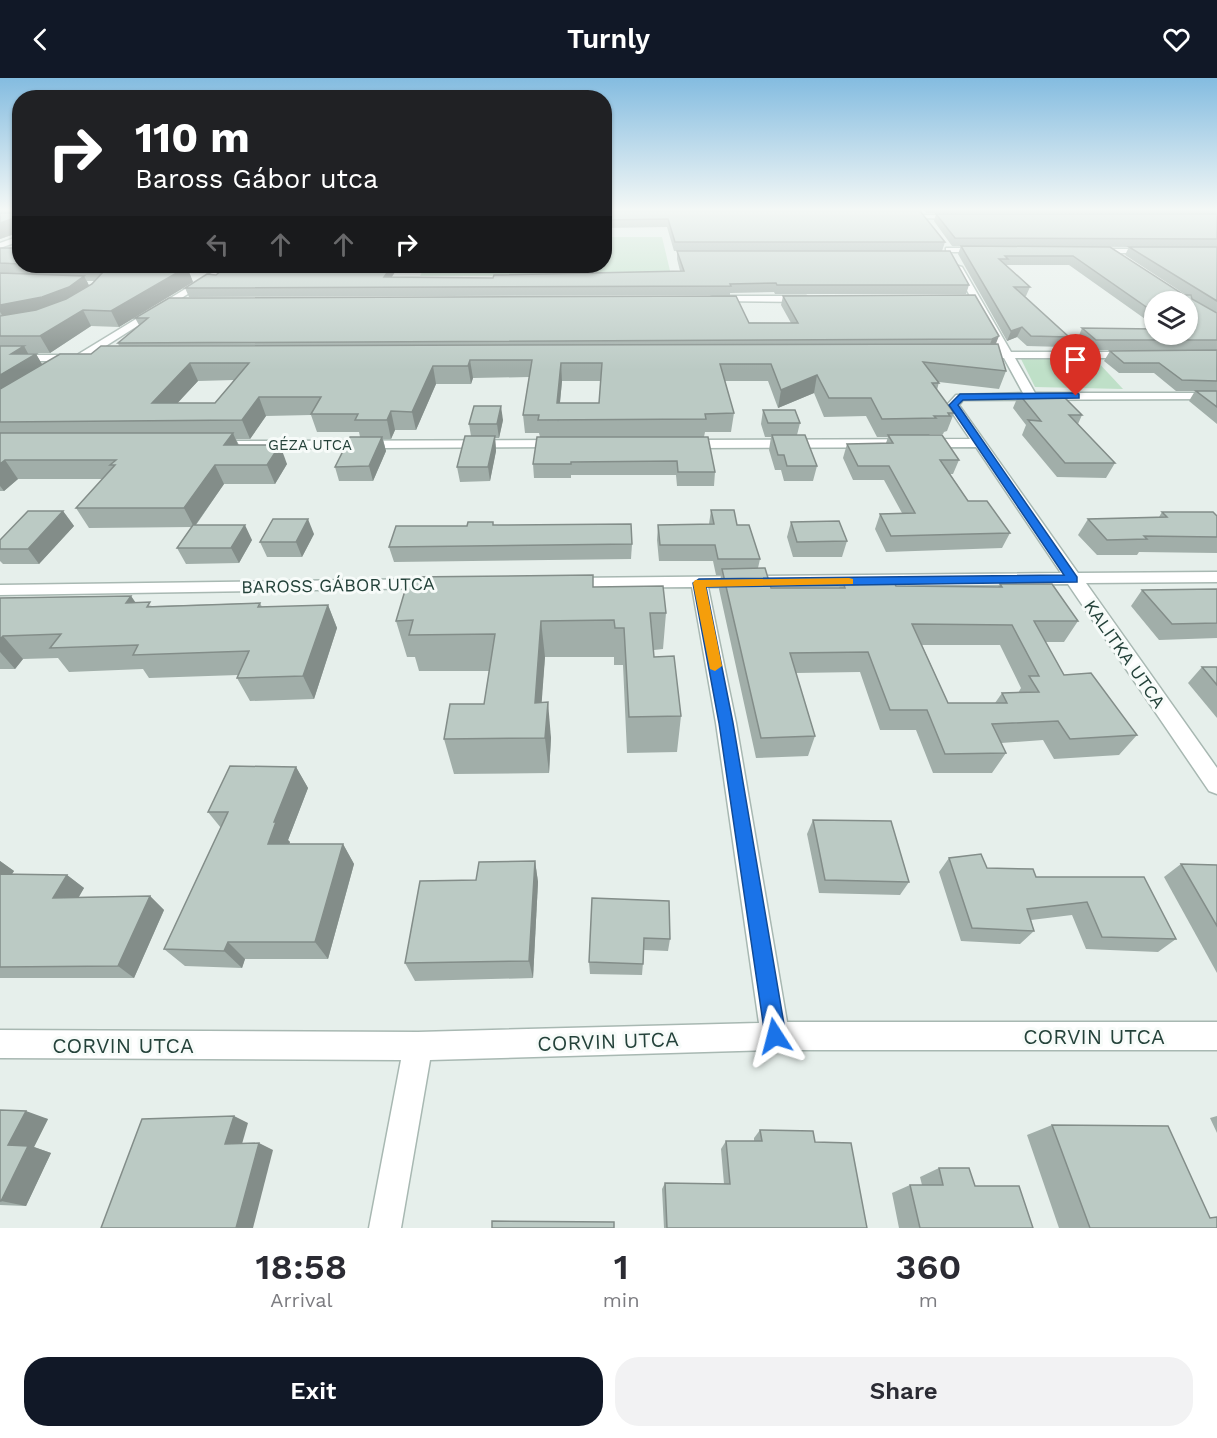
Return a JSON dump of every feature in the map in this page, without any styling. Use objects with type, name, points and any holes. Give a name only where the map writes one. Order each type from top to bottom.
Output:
[{"type":"street","points":[[955,263],[1030,395],[1217,396]]},
{"type":"street","points":[[60,370],[217,273]]},
{"type":"street","points":[[964,298],[975,298]]},
{"type":"street","points":[[704,299],[822,299]]},
{"type":"street","points":[[169,302],[190,302]]},
{"type":"street","points":[[970,355],[1147,355]]},
{"type":"street","points":[[0,358],[103,358]]},
{"type":"street","name":"KALITKA UTCA","points":[[1030,395],[960,397],[953,405],[1072,579],[1217,784]]},
{"type":"street","points":[[670,444],[981,443]]},
{"type":"street","name":"GÉZA UTCA","points":[[203,445],[574,444]]},
{"type":"street","points":[[554,583],[1217,578]]},
{"type":"street","points":[[699,583],[726,723],[775,1036]]},
{"type":"street","name":"BAROSS GÁBOR UTCA","points":[[0,590],[447,584]]},
{"type":"street","name":"CORVIN UTCA","points":[[0,1044],[417,1046],[775,1036],[1217,1036]]},
{"type":"street","points":[[385,1228],[417,1046]]},
{"type":"green space","points":[[612,263],[668,263],[671,275],[420,276],[422,273],[612,273]]},
{"type":"green space","points":[[1021,359],[1095,359],[1123,389],[1035,387]]},
{"type":"building","points":[[681,263],[957,263],[969,285],[777,285],[776,283],[730,284],[731,286],[185,288],[207,274],[218,273],[387,273],[384,277],[493,278],[494,275],[684,271]]},
{"type":"building","points":[[971,263],[1003,263],[1030,287],[1014,287],[1069,337],[1031,336],[1022,327],[1011,331]]},
{"type":"building","points":[[1083,263],[1134,263],[1178,291],[1144,291],[1144,305]]},
{"type":"building","points":[[1155,263],[1217,263],[1217,301]]},
{"type":"building","points":[[0,273],[84,276],[69,287],[42,297],[0,305]]},
{"type":"building","points":[[102,273],[177,273],[111,311],[83,310],[40,336],[0,336],[0,316],[36,310],[66,299],[92,284]]},
{"type":"building","points":[[975,295],[999,336],[992,339],[118,343],[148,318],[135,318],[169,298],[736,296],[749,323],[798,323],[783,296]]},
{"type":"building","points":[[1198,302],[1217,313],[1217,340],[1198,340]]},
{"type":"building","points":[[1082,328],[1144,329],[1144,340],[1096,340]]},
{"type":"building","points":[[998,344],[1006,371],[923,362],[939,383],[932,383],[954,413],[948,413],[950,416],[934,416],[936,418],[882,419],[871,398],[829,398],[817,375],[781,390],[771,364],[720,364],[734,413],[705,414],[706,419],[538,420],[539,415],[523,415],[532,360],[470,360],[468,366],[433,366],[412,412],[391,411],[387,420],[355,420],[358,414],[311,414],[321,397],[259,397],[242,420],[0,422],[0,389],[60,354],[91,354],[101,346]],"holes":[[[190,363],[249,363],[215,403],[152,403]],[[561,363],[602,363],[599,403],[557,403]]]},
{"type":"building","points":[[0,346],[24,346],[11,354],[36,354],[0,375]]},
{"type":"building","points":[[1217,350],[1217,381],[1182,380],[1159,363],[1124,363],[1110,351]]},
{"type":"building","points":[[1196,391],[1217,391],[1217,407]]},
{"type":"building","points":[[1019,394],[1062,395],[1082,415],[1069,415],[1115,463],[1065,463],[1028,420],[1041,421]]},
{"type":"building","points":[[474,406],[501,406],[497,424],[469,424]]},
{"type":"building","points":[[763,410],[795,410],[800,423],[768,423]]},
{"type":"building","points":[[0,433],[233,433],[224,445],[280,445],[267,465],[215,465],[184,508],[76,508],[115,465],[110,465],[116,460],[5,460],[0,464]]},
{"type":"building","points":[[772,435],[805,435],[817,466],[787,466],[784,455],[778,455]]},
{"type":"building","points":[[888,435],[942,435],[959,460],[940,460],[968,501],[987,501],[1010,533],[891,536],[880,514],[915,513],[889,466],[858,466],[847,444],[893,443]]},
{"type":"building","points":[[465,436],[495,436],[488,467],[457,467]]},
{"type":"building","points":[[350,437],[382,437],[369,466],[335,467]]},
{"type":"building","points":[[537,437],[708,437],[715,472],[678,472],[677,461],[533,464]]},
{"type":"building","points":[[711,510],[734,510],[737,525],[749,525],[760,559],[718,559],[715,545],[660,545],[658,525],[714,524]]},
{"type":"building","points":[[28,511],[63,511],[28,549],[0,549],[0,540]]},
{"type":"building","points":[[1162,512],[1213,512],[1217,516],[1217,537],[1144,536],[1147,539],[1107,540],[1088,519],[1167,517]]},
{"type":"building","points":[[273,519],[308,519],[296,542],[260,542]]},
{"type":"building","points":[[839,521],[847,541],[797,542],[791,522]]},
{"type":"building","points":[[468,522],[493,522],[493,525],[631,524],[632,544],[389,547],[396,526],[467,526]]},
{"type":"building","points":[[193,525],[245,525],[231,548],[177,548]]},
{"type":"building","points":[[765,568],[771,588],[845,588],[842,579],[892,579],[896,586],[1002,587],[1000,584],[1052,584],[1078,621],[1034,621],[1064,675],[1091,673],[1137,735],[1070,739],[1058,721],[992,724],[1006,753],[945,754],[927,710],[890,710],[868,652],[790,653],[815,736],[761,738],[722,569]],"holes":[[[912,624],[1012,625],[1039,676],[1029,676],[1039,692],[1002,693],[1007,703],[948,703]]]},
{"type":"building","points":[[593,575],[593,587],[663,586],[666,613],[650,613],[654,657],[674,656],[681,716],[629,717],[624,628],[615,628],[614,620],[541,621],[535,703],[548,702],[545,738],[444,739],[450,704],[484,704],[495,634],[409,635],[413,620],[396,621],[409,577]]},
{"type":"building","points":[[1217,589],[1217,623],[1172,624],[1142,590]]},
{"type":"building","points":[[131,596],[126,603],[150,602],[147,607],[260,603],[258,607],[328,605],[303,676],[237,678],[249,651],[133,655],[138,645],[50,648],[61,634],[3,636],[0,639],[0,598]]},
{"type":"building","points":[[1202,667],[1217,667],[1217,685]]},
{"type":"building","points":[[230,766],[296,767],[274,822],[276,822],[268,844],[343,844],[315,942],[228,942],[224,951],[164,949],[228,812],[208,812]]},
{"type":"building","points":[[813,820],[891,821],[909,882],[825,880]]},
{"type":"building","points":[[981,854],[987,868],[1033,869],[1036,877],[1144,877],[1176,939],[1102,937],[1087,902],[1027,909],[1034,931],[972,928],[949,858]]},
{"type":"building","points":[[535,861],[529,961],[405,963],[420,881],[476,880],[479,862]]},
{"type":"building","points":[[1181,864],[1217,865],[1217,926]]},
{"type":"building","points":[[0,874],[67,875],[53,898],[150,896],[118,966],[0,967]]},
{"type":"building","points":[[592,898],[669,901],[670,939],[644,938],[643,964],[589,962]]},
{"type":"building","points":[[0,1110],[26,1111],[8,1145],[28,1146],[1,1201],[0,1201]]},
{"type":"building","points":[[234,1116],[225,1144],[259,1143],[236,1228],[101,1228],[142,1119]]},
{"type":"building","points":[[1052,1125],[1168,1126],[1210,1218],[1217,1217],[1217,1228],[1090,1228]]},
{"type":"building","points":[[760,1130],[813,1131],[815,1142],[851,1143],[867,1228],[667,1228],[665,1183],[730,1184],[726,1141],[762,1141]]},
{"type":"building","points":[[939,1168],[969,1168],[975,1186],[1019,1186],[1033,1228],[920,1228],[910,1185],[943,1185]]},
{"type":"building","points":[[492,1221],[614,1222],[614,1228],[492,1228]]},
{"type":"slow traffic","points":[[715,666],[699,583],[849,581]]},
{"type":"route","points":[[775,1036],[726,723],[699,583],[1072,579],[953,405],[960,397],[1076,396]]}]
